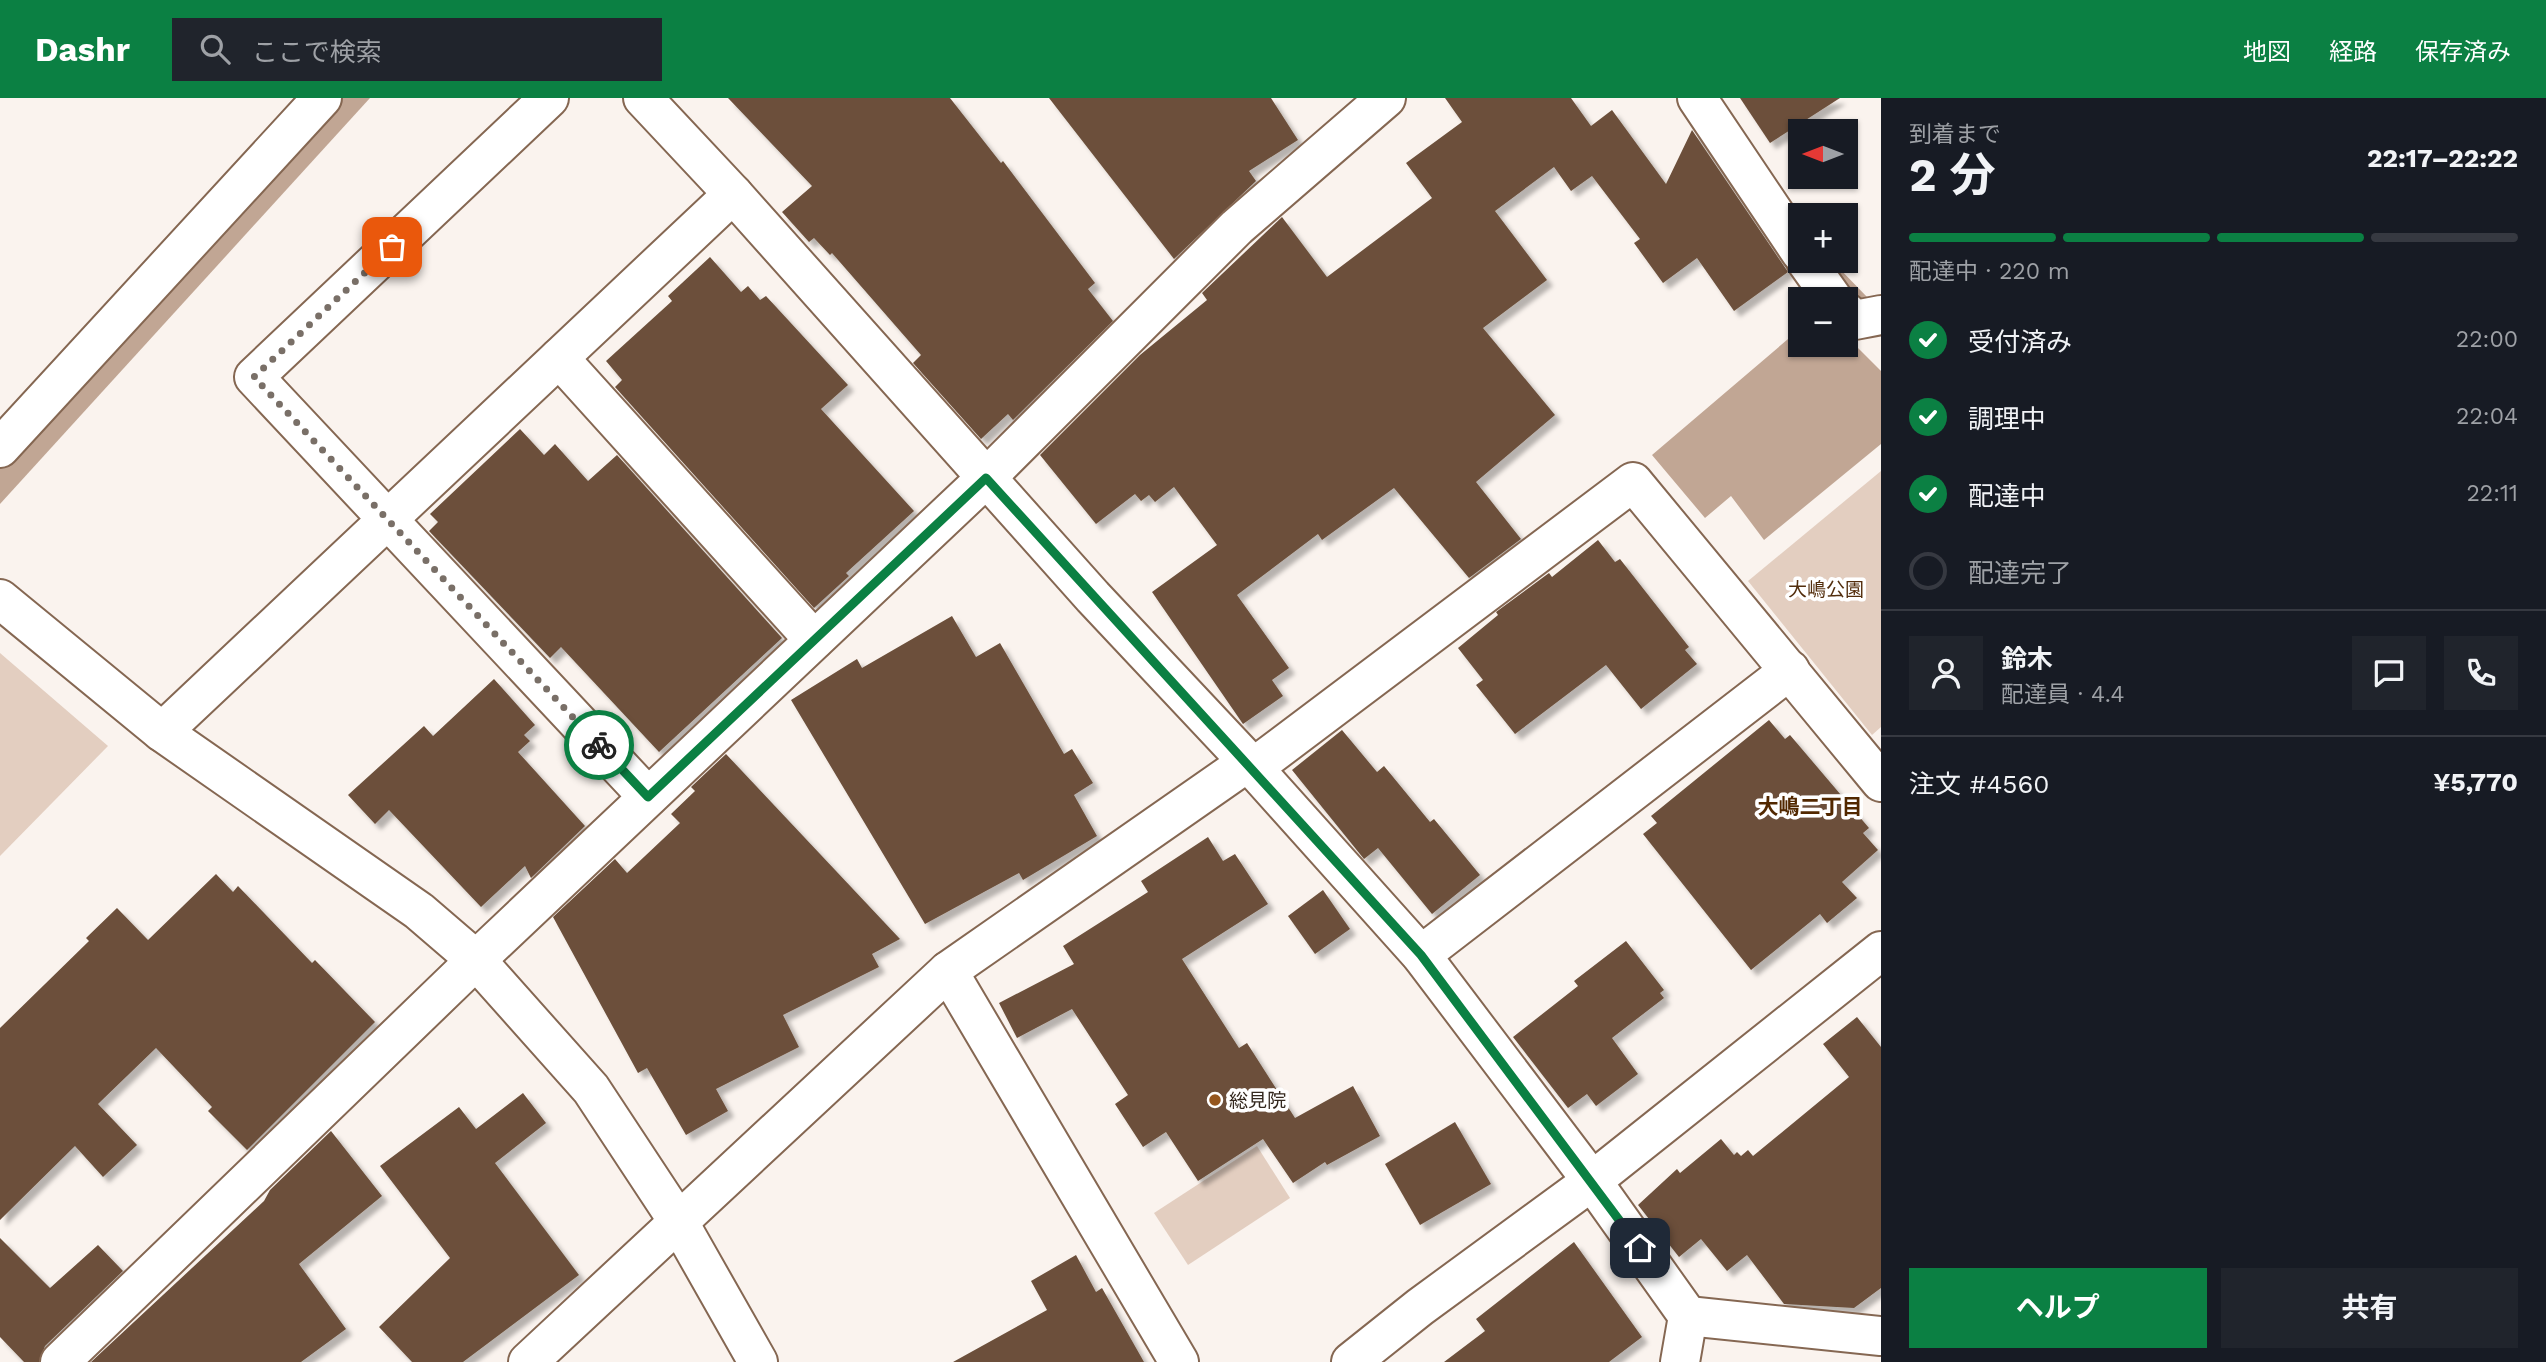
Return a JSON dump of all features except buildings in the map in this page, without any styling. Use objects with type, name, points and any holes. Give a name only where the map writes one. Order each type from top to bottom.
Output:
[{"type":"street","points":[[0,448],[322,98]]},
{"type":"street","points":[[549,98],[254,377],[648,797]]},
{"type":"street","points":[[643,98],[733,194],[986,478],[1421,955],[1592,1181],[1688,1316],[1680,1362]]},
{"type":"street","points":[[60,1362],[476,960],[986,478],[1237,227],[1386,98]]},
{"type":"street","points":[[1698,98],[1788,233]]},
{"type":"street","points":[[162,732],[733,194]]},
{"type":"street","points":[[559,358],[814,640]]},
{"type":"street","points":[[528,1362],[948,971],[1250,765],[1633,482],[1881,782]]},
{"type":"street","points":[[0,599],[162,732],[419,911],[476,960],[591,1089],[678,1221],[758,1362]]},
{"type":"street","points":[[1421,955],[1790,670]]},
{"type":"street","points":[[1351,1362],[1420,1307],[1592,1181],[1881,951]]},
{"type":"street","points":[[948,971],[1179,1362]]},
{"type":"street","points":[[1688,1316],[1881,1336]]},
{"type":"green space","name":"大嶋公園","points":[[1881,471],[1881,727],[1872,735],[1748,581]]},
{"type":"green space","points":[[0,653],[108,746],[0,856]]},
{"type":"green space","points":[[1257,1146],[1290,1198],[1188,1265],[1154,1213]]},
{"type":"shaded area","points":[[341,98],[370,98],[0,504],[0,468]]},
{"type":"shaded area","points":[[1788,339],[1788,357],[1858,357],[1858,348],[1881,371],[1881,444],[1764,540],[1731,496],[1705,518],[1652,455]]},
{"type":"waterway","points":[[1838,277],[1870,310]]},
{"type":"way so far","points":[[392,247],[254,377],[599,745]]},
{"type":"place","name":"総見院","points":[[1215,1100]]},
{"type":"district","name":"大嶋二丁目","points":[[1810,806]]},
{"type":"route","points":[[599,745],[648,797],[986,478],[1248,762],[1421,955],[1640,1248]]}]
